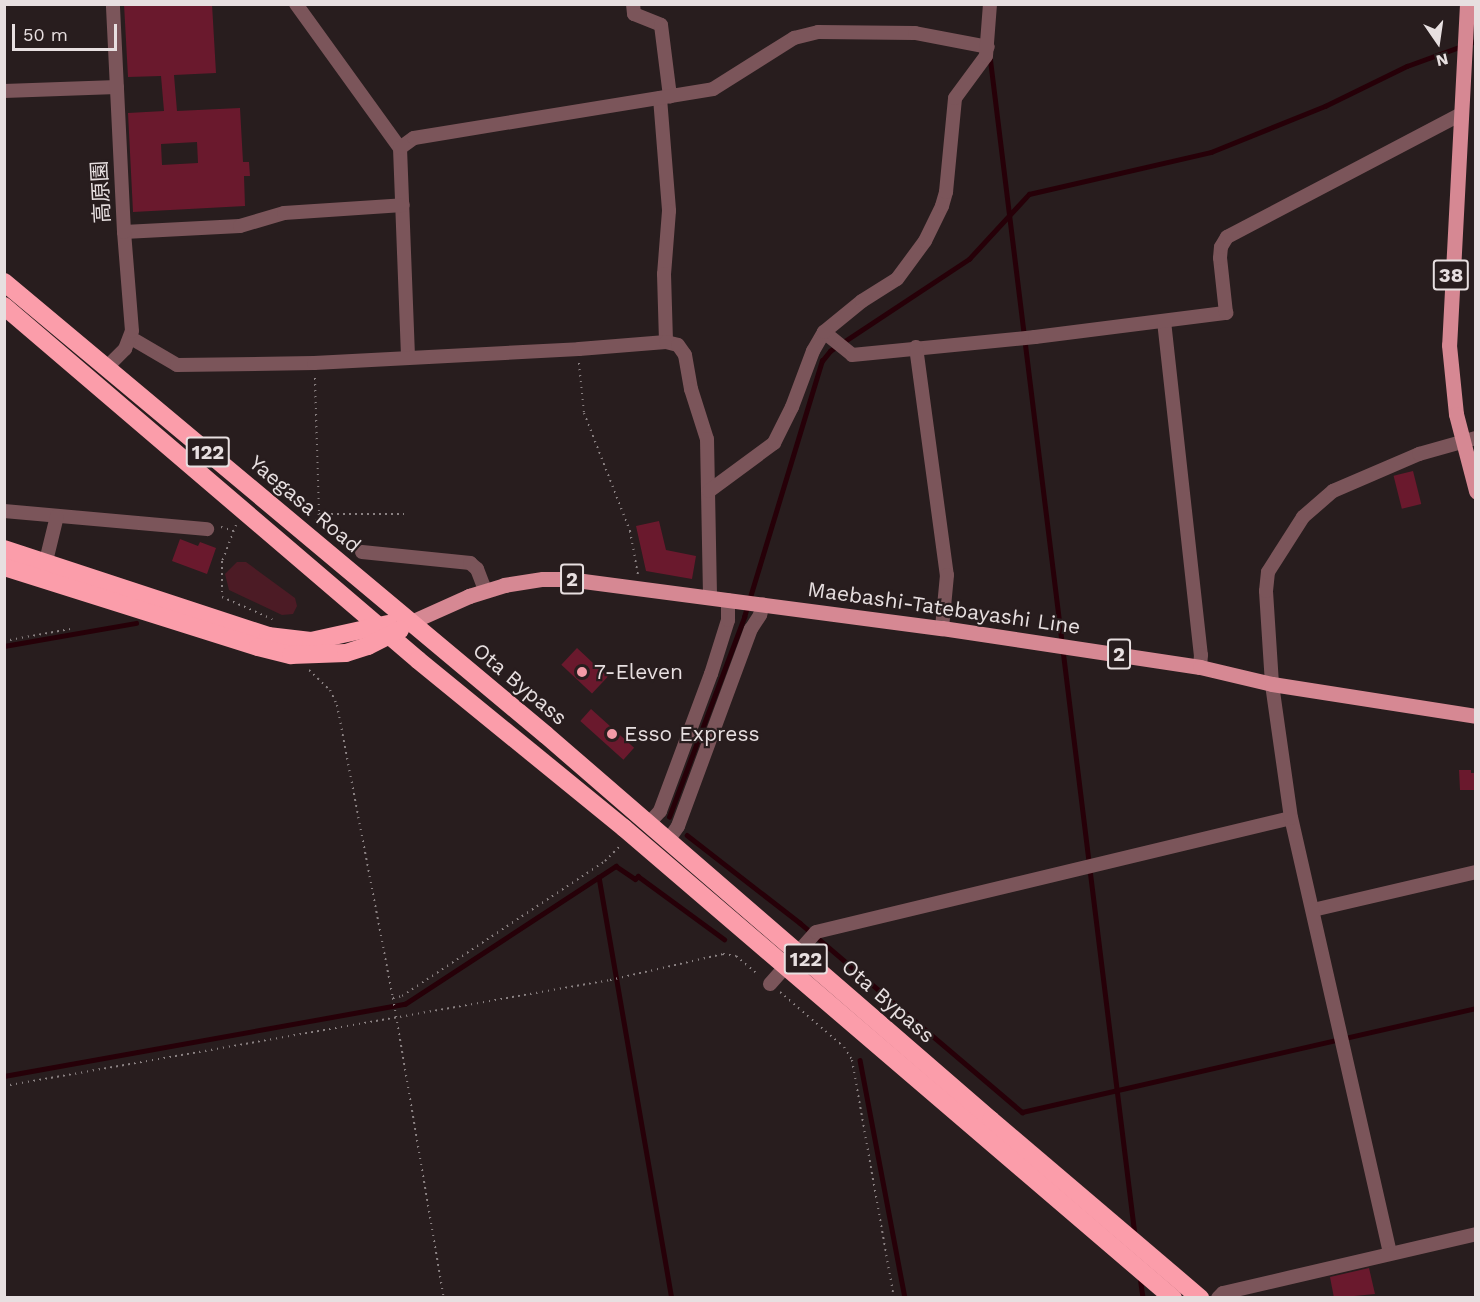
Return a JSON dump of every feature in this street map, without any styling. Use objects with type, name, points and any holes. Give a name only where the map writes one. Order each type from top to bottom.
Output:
[{"type":"highway","name":"Yaegasa Road","points":[[4,282],[411,622]]},
{"type":"highway","name":"122","points":[[4,306],[386,630]]},
{"type":"highway","points":[[4,549],[46,561],[236,627],[290,640],[326,639],[386,630],[411,622]]},
{"type":"highway","points":[[4,567],[258,647],[300,656],[346,653],[386,630]]},
{"type":"highway","name":"Ota Bypass","points":[[411,622],[669,840],[791,958],[1173,1298]]},
{"type":"highway","name":"Ota Bypass","points":[[386,630],[632,835],[791,958],[1200,1298]]},
{"type":"main road","name":"38","points":[[1467,4],[1449,345],[1452,388],[1469,439],[1476,491]]},
{"type":"main road","name":"Maebashi-Tatebayashi Line","points":[[411,622],[485,590],[543,579],[636,587],[942,628],[1200,667],[1272,684],[1476,716]]},
{"type":"street","name":"高原園","points":[[113,4],[131,338]]},
{"type":"street","points":[[296,4],[400,148],[408,358]]},
{"type":"street","points":[[633,4],[634,14],[661,25],[669,211],[664,274],[666,342]]},
{"type":"street","points":[[709,492],[780,436],[813,351],[862,301],[897,279],[920,249],[938,217],[946,192],[955,98],[981,64],[988,47],[990,4]]},
{"type":"street","points":[[400,148],[414,138],[713,89],[794,38],[818,32],[915,33],[988,47]]},
{"type":"street","points":[[4,91],[117,87]]},
{"type":"street","points":[[828,337],[849,353],[1226,313],[1220,258],[1221,247],[1227,237],[1461,114]]},
{"type":"street","points":[[124,231],[240,226],[284,213],[403,205]]},
{"type":"street","points":[[1164,321],[1201,656],[1200,667]]},
{"type":"street","points":[[106,368],[125,349],[131,338],[177,365],[314,363],[579,349],[666,342],[678,345],[685,355],[691,389],[707,439],[710,597]]},
{"type":"street","points":[[916,347],[947,576],[942,628]]},
{"type":"street","points":[[1390,1252],[1291,818],[1272,684],[1266,591],[1268,572],[1303,517],[1334,491],[1419,454],[1469,439]]},
{"type":"street","points":[[4,511],[210,526]]},
{"type":"street","points":[[46,561],[57,516]]},
{"type":"street","points":[[362,552],[470,563],[477,569],[485,590]]},
{"type":"street","points":[[649,823],[660,811],[711,675],[734,600]]},
{"type":"street","points":[[669,840],[678,826],[751,629],[760,615],[761,604]]},
{"type":"street","points":[[770,984],[809,936],[823,930],[1291,818]]},
{"type":"street","points":[[1313,910],[1476,872]]},
{"type":"street","points":[[1218,1298],[1223,1293],[1390,1252],[1476,1234]]},
{"type":"path","points":[[579,349],[584,413],[630,531],[639,570],[636,587]]},
{"type":"path","points":[[314,363],[319,514],[315,524]]},
{"type":"path","points":[[319,514],[404,514]]},
{"type":"path","points":[[236,522],[222,561],[222,597],[275,620]]},
{"type":"path","points":[[210,526],[234,531]]},
{"type":"path","points":[[4,641],[70,629]]},
{"type":"path","points":[[300,656],[303,664],[330,690],[337,705],[393,998],[394,1016],[444,1298]]},
{"type":"path","points":[[393,998],[402,996],[605,861],[632,835]]},
{"type":"path","points":[[4,1086],[610,980],[723,954],[736,956],[844,1047],[852,1060],[894,1298]]},
{"type":"shaded area","points":[[237,562],[246,562],[295,598],[297,606],[293,614],[282,615],[229,590],[225,574]]},
{"type":"building","points":[[124,4],[212,4],[216,73],[174,75],[177,111],[240,108],[243,162],[249,162],[250,176],[244,176],[245,206],[133,212],[128,113],[164,111],[161,76],[128,77]],"holes":[[[197,142],[198,163],[162,165],[161,144]]]},
{"type":"building","points":[[1413,471],[1421,504],[1402,509],[1394,476]]},
{"type":"building","points":[[659,521],[666,550],[696,556],[692,579],[646,571],[636,526]]},
{"type":"building","points":[[180,539],[198,546],[200,542],[216,548],[207,574],[172,561]]},
{"type":"building","points":[[577,648],[608,677],[592,693],[561,665]]},
{"type":"building","points":[[591,709],[634,748],[623,760],[580,721]]},
{"type":"building","points":[[1459,770],[1471,770],[1471,773],[1476,773],[1476,790],[1460,790]]},
{"type":"building","points":[[1369,1268],[1375,1294],[1334,1298],[1330,1277]]},
{"type":"waterway","points":[[669,817],[744,617],[822,361],[830,351],[969,259],[1029,194],[1211,152],[1325,106],[1407,66],[1476,41]]},
{"type":"waterway","points":[[990,56],[1135,1235]]},
{"type":"waterway","points":[[4,646],[136,623]]},
{"type":"waterway","points":[[687,835],[800,923],[1022,1112],[1476,1008]]},
{"type":"waterway","points":[[4,1076],[405,1004],[616,866],[635,879],[638,876],[724,939]]},
{"type":"waterway","points":[[599,877],[672,1298]]},
{"type":"waterway","points":[[860,1060],[905,1298]]},
{"type":"waterway","points":[[1140,1276],[1143,1298]]},
{"type":"place","name":"7-Eleven","points":[[582,672]]},
{"type":"place","name":"Esso Express","points":[[612,734]]}]
